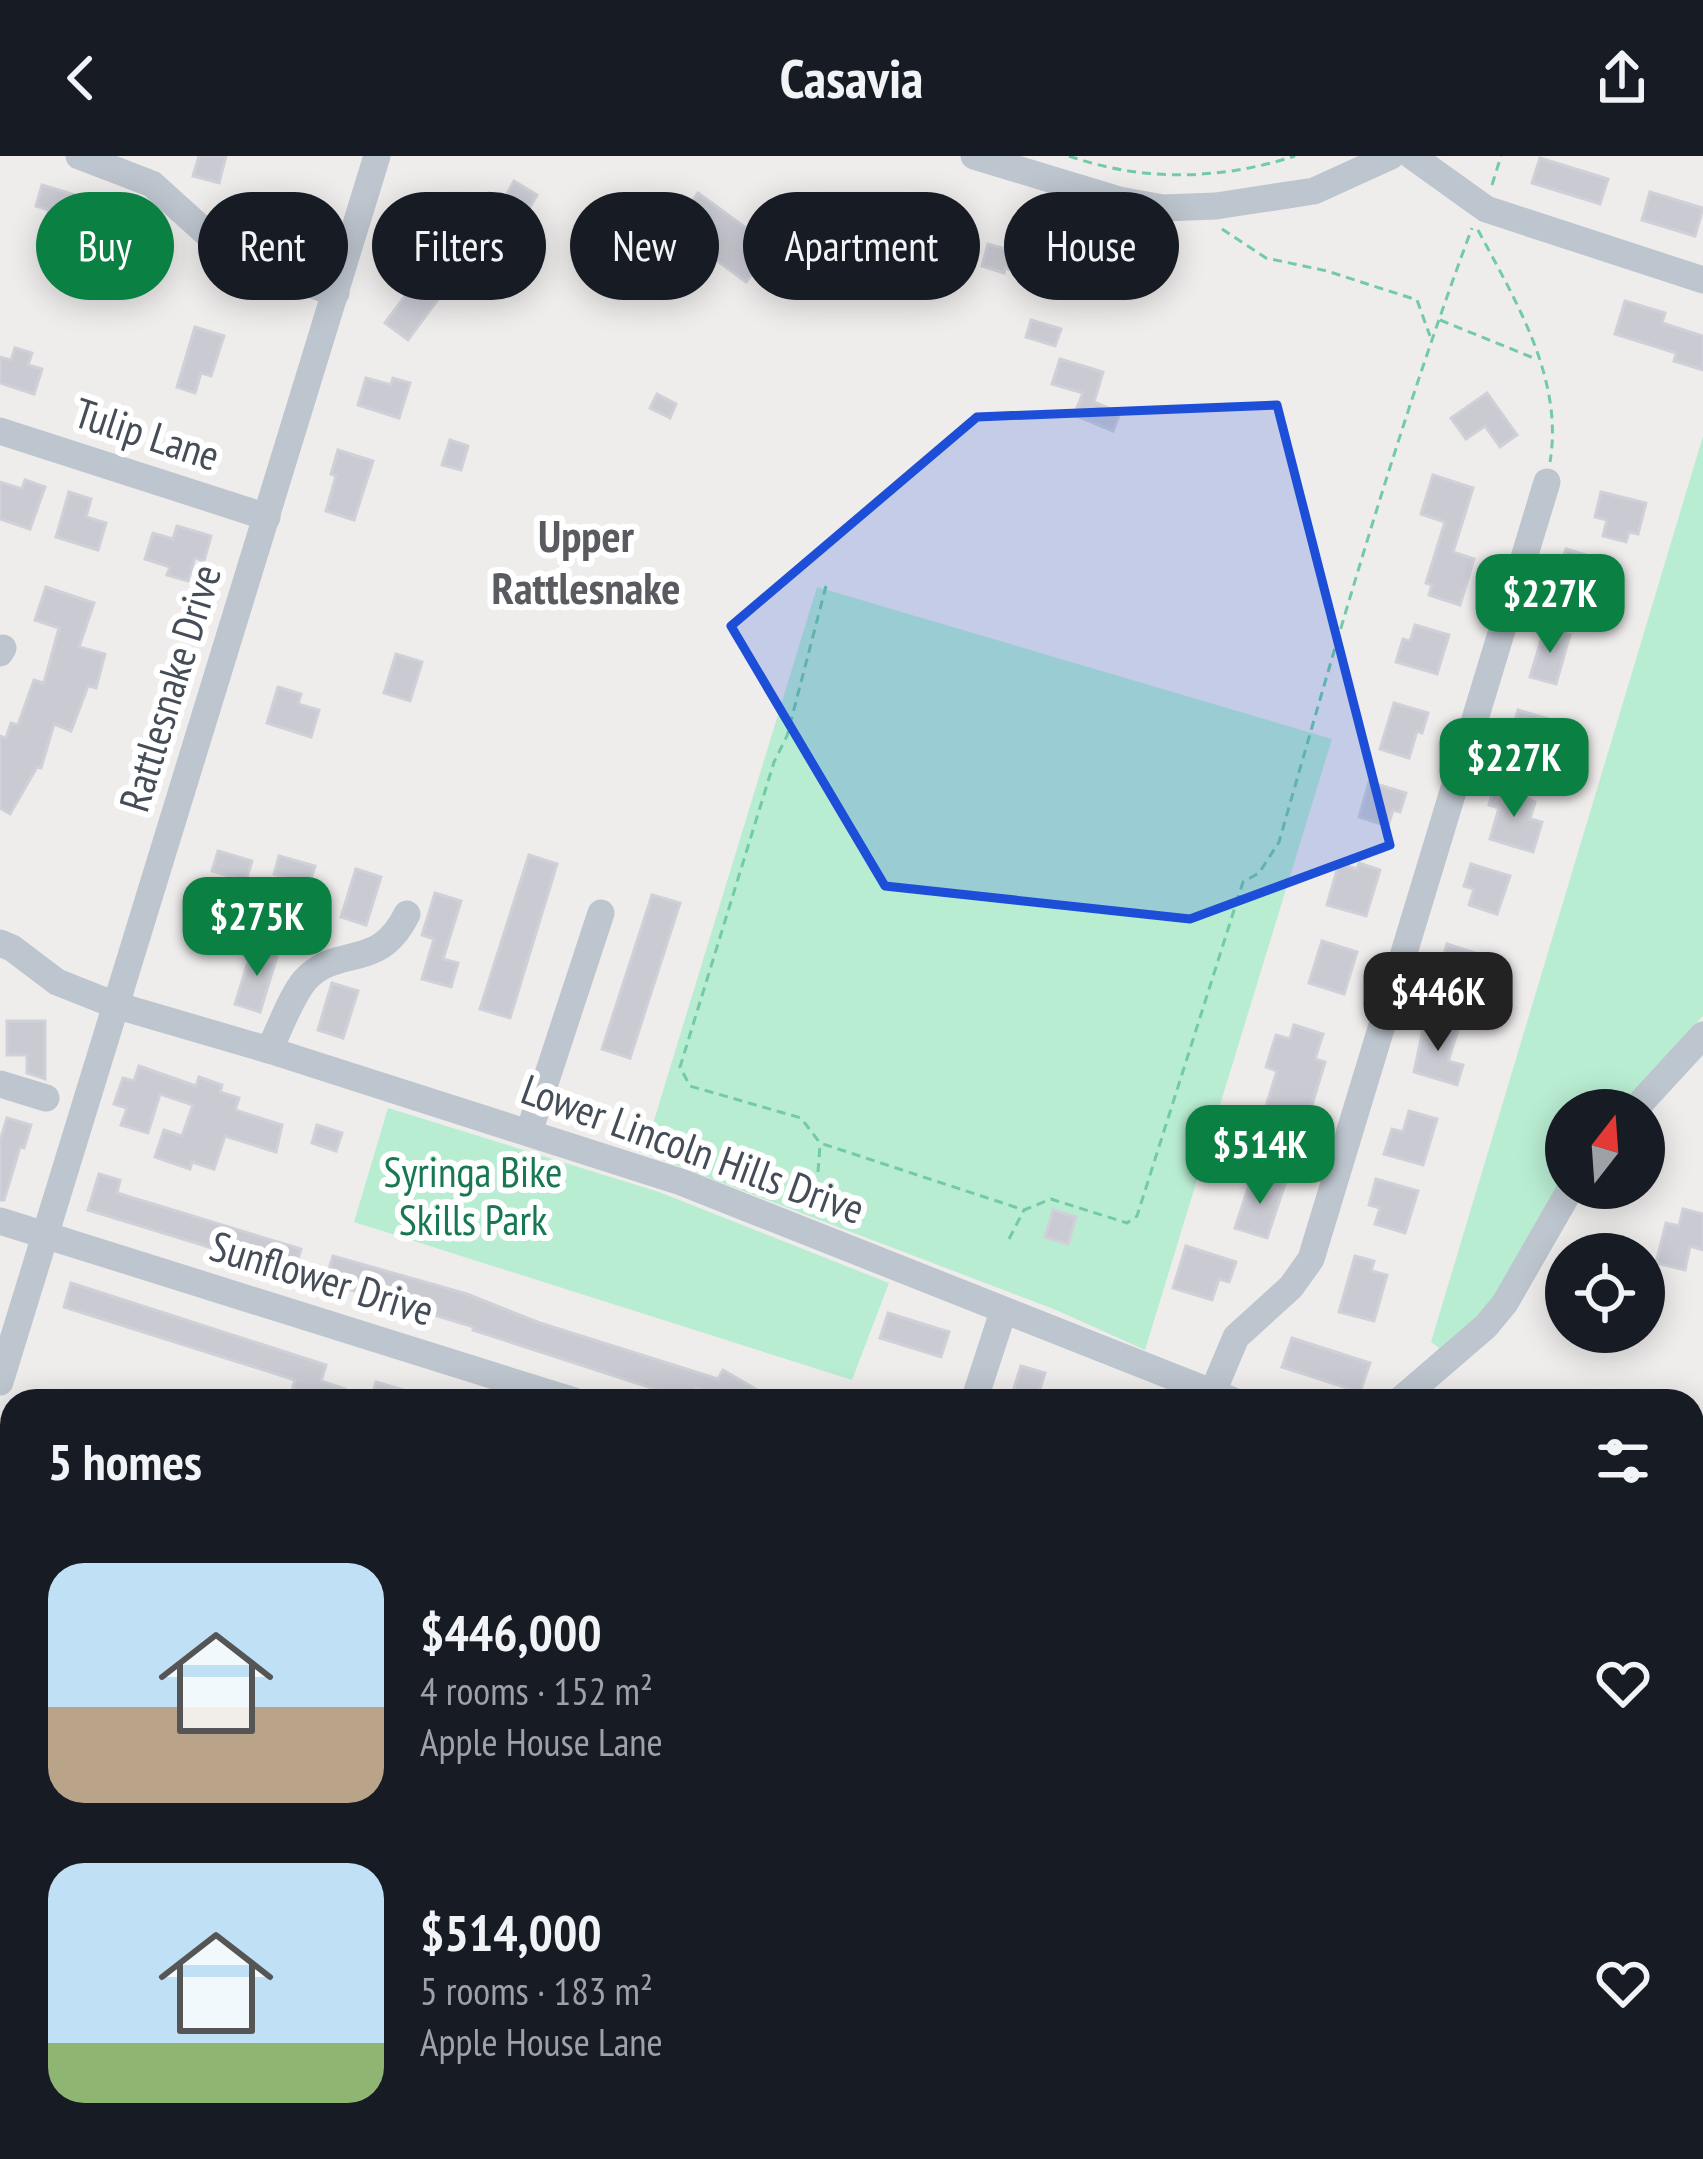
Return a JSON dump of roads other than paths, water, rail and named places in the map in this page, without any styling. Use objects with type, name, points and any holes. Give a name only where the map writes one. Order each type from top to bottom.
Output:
[{"type":"street","name":"Rattlesnake Drive","points":[[348,253],[377,156]]},
{"type":"street","points":[[974,156],[1119,200],[1163,208],[1314,190],[1391,156]]},
{"type":"street","points":[[1412,156],[1486,209],[1703,280]]},
{"type":"street","points":[[88,157],[152,184],[198,226]]},
{"type":"street","name":"Rattlesnake Drive","points":[[0,1382],[334,300]]},
{"type":"street","name":"Tulip Lane","points":[[0,431],[268,517]]},
{"type":"street","points":[[1221,1389],[1236,1336],[1291,1287],[1310,1259],[1547,482]]},
{"type":"street","points":[[529,1132],[602,913]]},
{"type":"street","points":[[269,1050],[305,980],[338,960],[382,949],[396,936],[407,914]]},
{"type":"street","name":"Lower Lincoln Hills Drive","points":[[0,944],[12,947],[57,982],[115,1005],[681,1182],[1196,1389]]},
{"type":"street","points":[[1653,1089],[1703,1035]]},
{"type":"street","points":[[0,1084],[46,1098]]},
{"type":"street","points":[[1413,1389],[1486,1326],[1559,1209]]},
{"type":"street","name":"Sunflower Drive","points":[[0,1221],[536,1389]]},
{"type":"street","points":[[978,1389],[1003,1312]]},
{"type":"district","name":"Upper Rattlesnake","points":[[586,562]]},
{"type":"park label","name":"Syringa Bike Skills Park","points":[[473,1196]]}]
